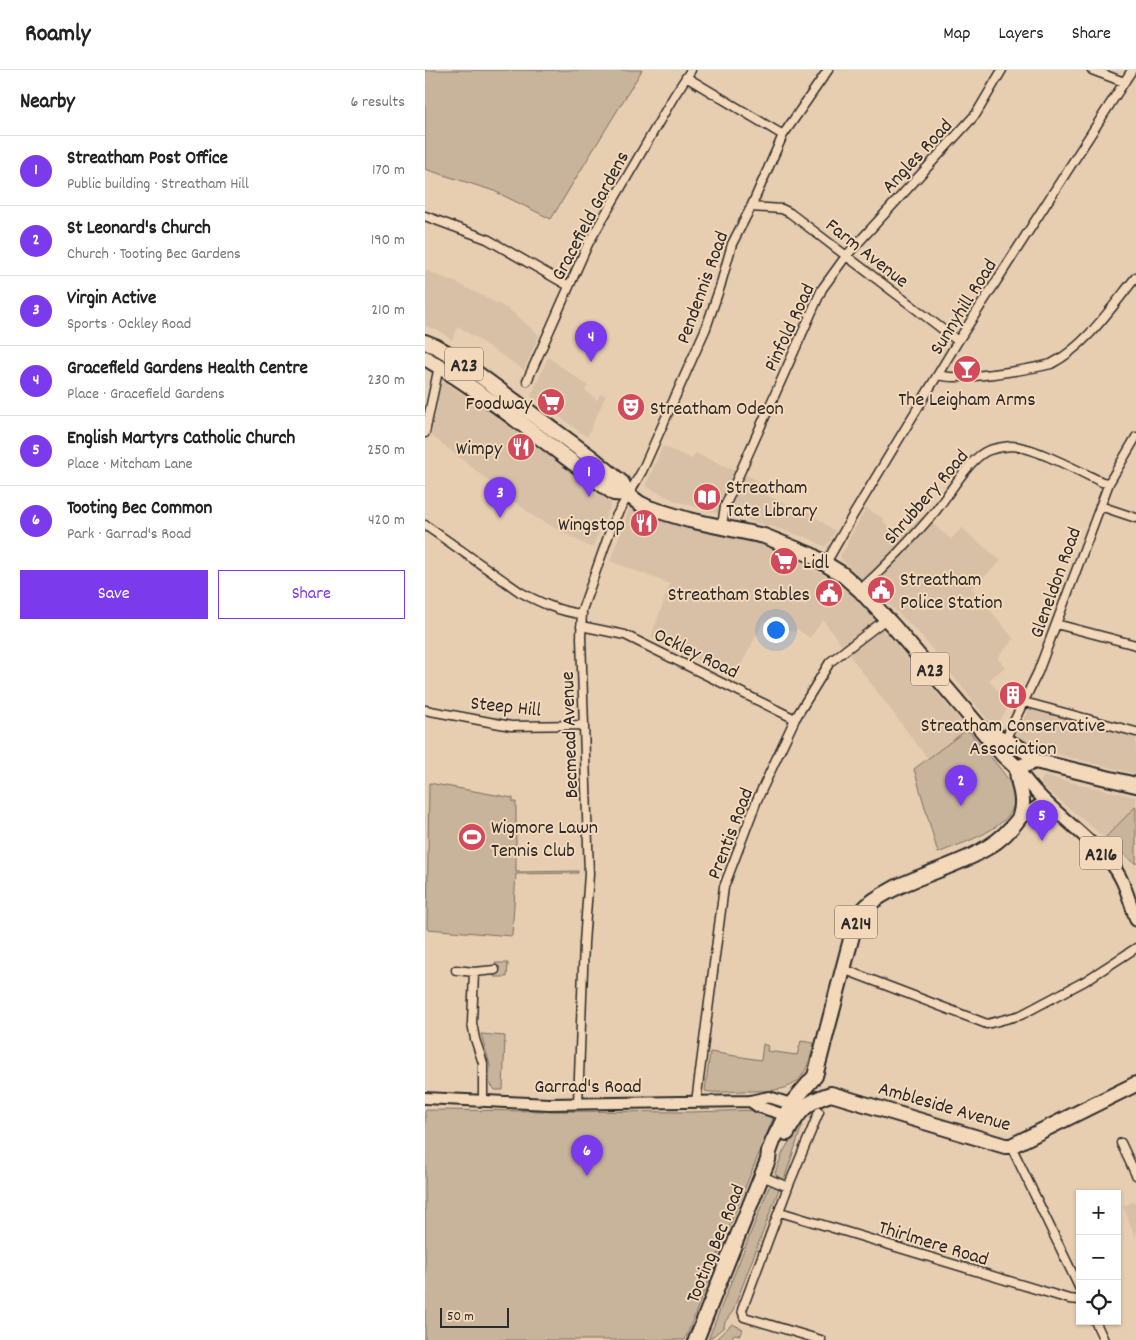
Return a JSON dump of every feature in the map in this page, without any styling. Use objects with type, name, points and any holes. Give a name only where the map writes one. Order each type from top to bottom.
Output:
[{"type":"highway","name":"A23","points":[[425,342],[456,358],[585,452],[622,483],[627,494]]},
{"type":"highway","name":"A23","points":[[425,358],[455,375],[614,493],[627,494],[649,508],[689,520],[765,536],[811,555],[842,574],[860,590],[1003,755],[1017,768]]},
{"type":"highway","name":"A23","points":[[982,729],[1029,753],[1035,761],[1136,786]]},
{"type":"highway","points":[[1019,819],[1023,794],[1017,776],[1017,768],[1035,761]]},
{"type":"highway","name":"A214","points":[[794,1111],[815,1076],[855,924],[864,908],[882,895],[907,882],[984,850],[1006,834],[1019,819]]},
{"type":"highway","points":[[794,1111],[826,1095],[815,1076]]},
{"type":"highway","name":"Ambleside Avenue","points":[[826,1095],[1005,1146],[1011,1146],[1035,1136],[1136,1084]]},
{"type":"highway","name":"Tooting Bec Road","points":[[696,1340],[762,1176],[771,1147],[794,1111]]},
{"type":"main road","name":"A216","points":[[1017,768],[1044,802],[1110,861],[1122,880],[1136,920]]},
{"type":"main road","points":[[1019,819],[1044,802]]},
{"type":"main road","name":"Garrad's Road","points":[[425,1098],[549,1104],[750,1101],[769,1097],[794,1111]]},
{"type":"street","name":"Pendennis Road","points":[[627,494],[649,455],[707,328],[731,244],[751,207],[783,136],[828,70]]},
{"type":"street","name":"Angles Road","points":[[846,256],[976,114],[1003,70]]},
{"type":"street","points":[[1091,70],[1124,82]]},
{"type":"street","name":"Sunnyhill Road","points":[[826,563],[958,342],[1132,70]]},
{"type":"street","points":[[689,74],[783,136]]},
{"type":"street","name":"Gracefield Gardens","points":[[527,380],[588,244],[689,74]]},
{"type":"street","name":"Farm Avenue","points":[[751,207],[782,209],[790,213],[958,342]]},
{"type":"street","points":[[425,216],[487,239],[569,286]]},
{"type":"street","name":"Pinfold Road","points":[[722,526],[725,506],[822,289],[846,256]]},
{"type":"street","points":[[939,375],[953,378],[967,377],[1051,364],[1082,341],[1136,278]]},
{"type":"street","points":[[425,433],[439,366]]},
{"type":"street","name":"Gleneldon Road","points":[[1005,740],[1038,672],[1099,506],[1109,483],[1136,437]]},
{"type":"street","name":"Shrubbery Road","points":[[860,590],[907,543],[934,513],[973,462],[985,452],[1012,446],[1028,449],[1109,483]]},
{"type":"street","name":"Becmead Avenue","points":[[578,1103],[584,942],[589,874],[581,626],[582,614],[611,527],[627,494]]},
{"type":"street","points":[[1099,506],[1136,518]]},
{"type":"street","points":[[425,525],[495,575],[529,596],[567,612],[582,614]]},
{"type":"street","name":"Prentis Road","points":[[696,1102],[724,887],[757,800],[795,718],[830,662],[886,619]]},
{"type":"street","points":[[1056,624],[1136,645]]},
{"type":"street","name":"Ockley Road","points":[[581,626],[625,635],[795,718]]},
{"type":"street","points":[[1024,702],[1136,732]]},
{"type":"street","name":"Steep Hill","points":[[425,710],[511,726],[584,725]]},
{"type":"street","points":[[843,969],[987,1024],[1006,1020],[1029,1011],[1085,982],[1136,948]]},
{"type":"street","points":[[456,970],[475,972],[495,970]]},
{"type":"street","points":[[475,972],[472,1023],[483,1063],[483,1101]]},
{"type":"street","points":[[819,1112],[742,1307],[742,1314],[744,1317],[821,1340]]},
{"type":"street","points":[[1121,1143],[1134,1166],[1136,1176]]},
{"type":"street","points":[[1011,1146],[1076,1281]]},
{"type":"street","points":[[762,1176],[789,1187]]},
{"type":"street","name":"Thirlmere Road","points":[[779,1212],[1076,1300]]},
{"type":"street","points":[[1097,1325],[1104,1340]]},
{"type":"shaded area","points":[[425,70],[642,70],[551,219],[494,191],[425,169]]},
{"type":"shaded area","points":[[425,270],[457,283],[510,310],[539,335],[524,370],[458,326],[452,340],[438,330],[425,326]]},
{"type":"shaded area","points":[[548,357],[588,386],[585,390],[597,400],[600,394],[606,395],[587,437],[531,396]]},
{"type":"shaded area","points":[[442,381],[480,405],[596,490],[611,504],[592,548],[533,516],[431,435]]},
{"type":"shaded area","points":[[663,446],[692,459],[695,453],[755,479],[770,497],[808,512],[835,531],[830,541],[825,547],[811,539],[770,526],[676,501],[645,486]]},
{"type":"shaded area","points":[[630,507],[661,521],[749,540],[793,556],[825,576],[855,596],[970,732],[965,731],[928,759],[823,620],[810,638],[797,629],[795,632],[764,621],[734,678],[651,637],[670,584],[610,561]]},
{"type":"shaded area","points":[[866,508],[884,519],[883,521],[900,538],[923,516],[951,539],[962,528],[1001,561],[972,588],[1014,639],[997,658],[1005,667],[989,680],[999,692],[1004,688],[1014,699],[997,724],[987,719],[921,635],[840,558]]},
{"type":"shaded area","points":[[1031,705],[1136,732],[1136,774],[1045,751],[1021,742],[1015,735]]},
{"type":"shaded area","points":[[965,731],[970,732],[1001,770],[1010,783],[1015,797],[1012,809],[1004,820],[992,829],[978,837],[938,853],[914,769]]},
{"type":"shaded area","points":[[1044,776],[1136,797],[1136,806],[1105,838],[1041,785],[1041,780]]},
{"type":"shaded area","name":"Wigmore Lawn Tennis Club","points":[[429,783],[513,798],[513,802],[516,802],[516,872],[578,871],[578,873],[516,874],[512,936],[427,929]]},
{"type":"shaded area","points":[[1136,806],[1136,864],[1104,839]]},
{"type":"shaded area","points":[[495,963],[508,963],[507,977],[494,977]]},
{"type":"shaded area","points":[[481,1034],[505,1036],[503,1090],[495,1090],[489,1082],[490,1065]]},
{"type":"shaded area","points":[[801,1041],[814,1043],[805,1071],[792,1085],[772,1090],[705,1091],[710,1052],[761,1060],[763,1044],[768,1046],[767,1051],[797,1055]]},
{"type":"shaded area","points":[[425,1110],[689,1112],[758,1110],[773,1119],[685,1340],[425,1340]]},
{"type":"shaded area","points":[[806,1114],[784,1180],[775,1173],[783,1152]]},
{"type":"shaded area","points":[[772,1185],[779,1189],[733,1311],[725,1322],[724,1327],[708,1340],[769,1187]]},
{"type":"shaded area","points":[[1136,1201],[1136,1238],[1123,1206]]},
{"type":"shaded area","points":[[732,1324],[743,1329],[740,1335],[734,1334],[731,1340],[715,1340]]},
{"type":"place","name":"Gracefield Gardens Health Centre","points":[[591,362]]},
{"type":"place","name":"The Leigham Arms","points":[[967,369]]},
{"type":"place","name":"Foodway","points":[[551,402]]},
{"type":"place","name":"Streatham Odeon","points":[[631,407]]},
{"type":"place","name":"Wimpy","points":[[521,447]]},
{"type":"place","name":"Streatham Post Office","points":[[589,497]]},
{"type":"place","name":"Streatham Tate Library","points":[[707,497]]},
{"type":"place","name":"Virgin Active","points":[[500,518]]},
{"type":"place","name":"Wingstop","points":[[644,523]]},
{"type":"place","name":"Lidl","points":[[784,561]]},
{"type":"place","name":"Streatham Police Station","points":[[881,590]]},
{"type":"place","name":"Streatham Stables","points":[[829,593]]},
{"type":"place","name":"Streatham Conservative Association","points":[[1013,695]]},
{"type":"place","name":"St Leonard's Church","points":[[961,806]]},
{"type":"place","name":"Wigmore Lawn Tennis Club","points":[[472,837]]},
{"type":"place","name":"English Martyrs Catholic Church","points":[[1042,841]]},
{"type":"place","name":"Tooting Bec Common","points":[[587,1176]]}]
